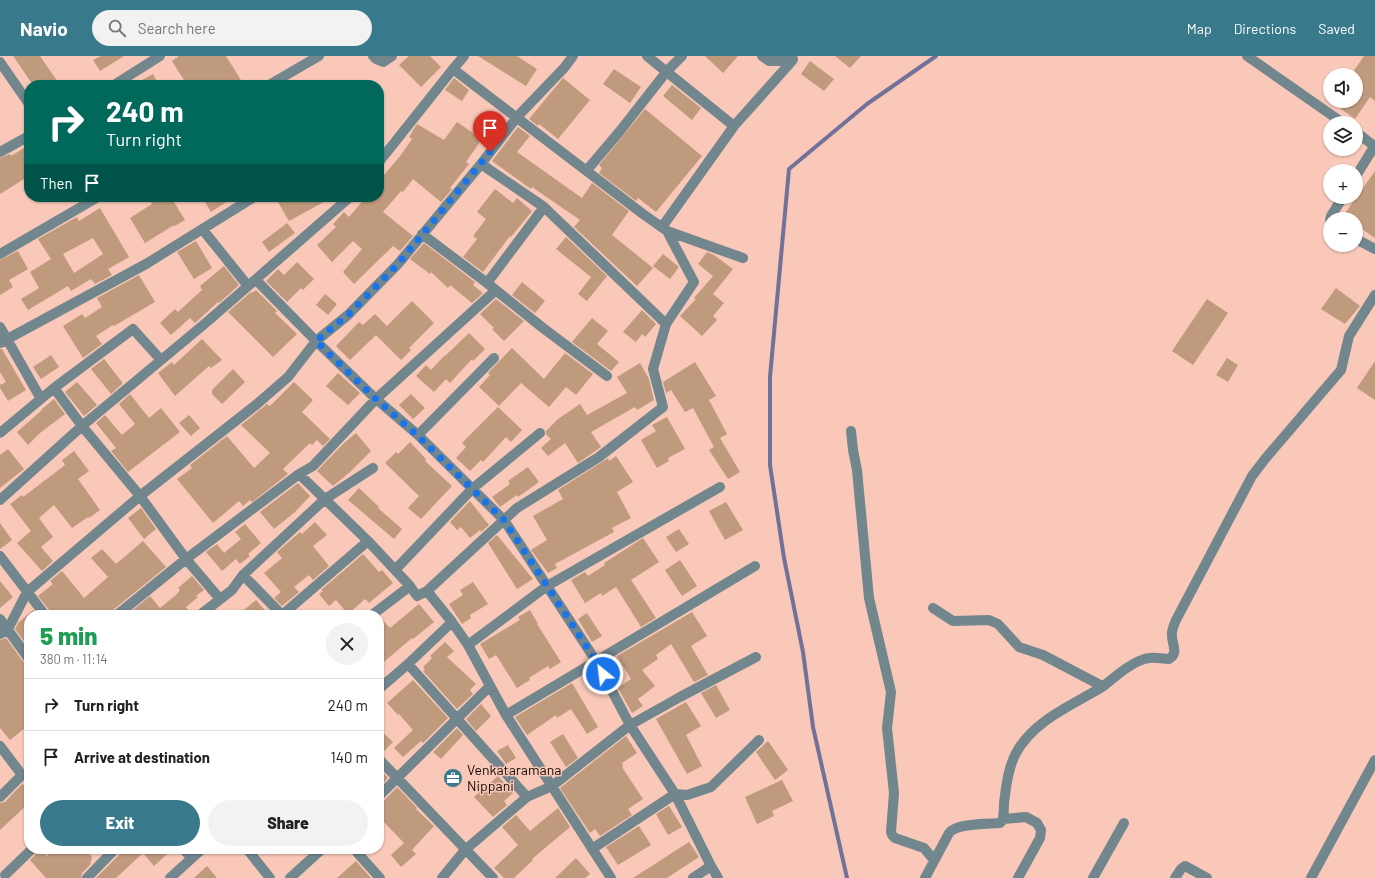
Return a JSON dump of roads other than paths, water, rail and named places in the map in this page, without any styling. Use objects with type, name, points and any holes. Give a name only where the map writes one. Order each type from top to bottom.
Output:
[{"type":"street","points":[[122,80],[160,56]]},
{"type":"street","points":[[278,80],[319,56]]},
{"type":"street","points":[[373,56],[382,62],[392,56]]},
{"type":"street","points":[[384,156],[464,56]]},
{"type":"street","points":[[4,631],[27,592],[140,496],[288,377],[316,341],[348,315],[398,264],[481,164],[517,117],[564,68],[573,56]]},
{"type":"street","points":[[648,56],[734,126]]},
{"type":"street","points":[[587,170],[667,71],[682,56]]},
{"type":"street","points":[[762,56],[768,61],[794,58]]},
{"type":"street","points":[[1248,56],[1333,116]]},
{"type":"street","points":[[664,229],[734,126],[794,58]]},
{"type":"street","points":[[0,62],[24,97]]},
{"type":"street","points":[[453,69],[664,229],[743,258]]},
{"type":"street","points":[[1363,137],[1374,146],[1363,165]]},
{"type":"street","points":[[0,152],[24,139]]},
{"type":"street","points":[[481,164],[544,207],[666,324]]},
{"type":"street","points":[[0,254],[89,202]]},
{"type":"street","points":[[4,341],[146,264],[246,202]]},
{"type":"street","points":[[0,500],[82,426],[252,283],[344,202]]},
{"type":"street","points":[[487,283],[544,207]]},
{"type":"street","points":[[299,474],[368,541],[410,586],[417,596],[427,591],[517,508],[598,458],[663,408],[653,369],[666,324],[694,282],[664,229]]},
{"type":"street","points":[[203,230],[252,283],[316,341],[376,399],[418,436],[504,520],[596,661],[630,725],[675,794],[718,878]]},
{"type":"street","points":[[422,234],[607,376]]},
{"type":"street","points":[[1363,243],[1375,250]]},
{"type":"street","points":[[123,610],[186,559],[299,474],[313,466],[376,399],[496,290]]},
{"type":"street","points":[[1003,819],[1004,802],[1011,764],[1017,751],[1025,740],[1045,721],[1102,686],[1131,665],[1140,660],[1153,657],[1169,659],[1173,656],[1175,653],[1172,633],[1176,620],[1252,476],[1342,370],[1349,336],[1375,295]]},
{"type":"street","points":[[0,327],[4,341],[41,399]]},
{"type":"street","points":[[0,433],[54,388],[133,329],[161,360]]},
{"type":"street","points":[[418,436],[494,358]]},
{"type":"street","points":[[54,388],[82,426],[140,496],[186,559],[220,599]]},
{"type":"street","points":[[851,431],[857,470],[869,598],[891,692],[887,728],[894,793],[890,832],[895,838],[924,848],[934,860]]},
{"type":"street","points":[[395,570],[472,489],[540,433]]},
{"type":"street","points":[[206,610],[232,590],[243,575],[325,499],[374,468]]},
{"type":"street","points":[[468,645],[547,586],[720,487]]},
{"type":"street","points":[[288,610],[368,541]]},
{"type":"street","points":[[0,556],[41,610]]},
{"type":"street","points":[[506,714],[755,566]]},
{"type":"street","points":[[243,575],[277,610]]},
{"type":"street","points":[[379,610],[410,586]]},
{"type":"street","points":[[427,591],[468,645],[506,714],[607,876]]},
{"type":"street","points":[[933,608],[953,620],[995,621],[1019,648],[1043,655],[1102,686]]},
{"type":"street","points":[[0,619],[4,631],[24,653]]},
{"type":"street","points":[[384,685],[452,622]]},
{"type":"street","points":[[442,878],[465,850],[527,797],[552,786],[630,725],[756,657]]},
{"type":"street","points":[[408,664],[527,797]]},
{"type":"street","points":[[384,791],[456,718],[490,686]]},
{"type":"street","points":[[592,850],[675,794],[687,795],[711,787],[759,740]]},
{"type":"street","points":[[0,746],[24,771]]},
{"type":"street","points":[[1311,878],[1375,760]]},
{"type":"street","points":[[384,765],[493,878]]},
{"type":"street","points":[[0,797],[24,773]]},
{"type":"street","points":[[926,878],[934,860],[952,829],[958,827],[1000,823],[1003,819],[1026,817],[1038,823],[1041,830],[1040,838],[1018,878]]},
{"type":"street","points":[[1093,878],[1124,823]]},
{"type":"street","points":[[4,874],[26,854]]},
{"type":"street","points":[[87,878],[109,854]]},
{"type":"street","points":[[187,854],[191,858]]},
{"type":"street","points":[[170,878],[196,854]]},
{"type":"street","points":[[251,854],[270,878]]},
{"type":"street","points":[[290,878],[316,854]]},
{"type":"street","points":[[358,854],[380,878]]},
{"type":"street","points":[[693,878],[711,866]]},
{"type":"street","points":[[1175,878],[1181,868],[1185,866],[1208,878]]},
{"type":"waterway","points":[[847,878],[813,727],[803,652],[784,558],[770,465],[770,377],[789,169],[867,104],[936,56]]},
{"type":"place","name":"Venkataramana Nippani","points":[[453,778]]}]
